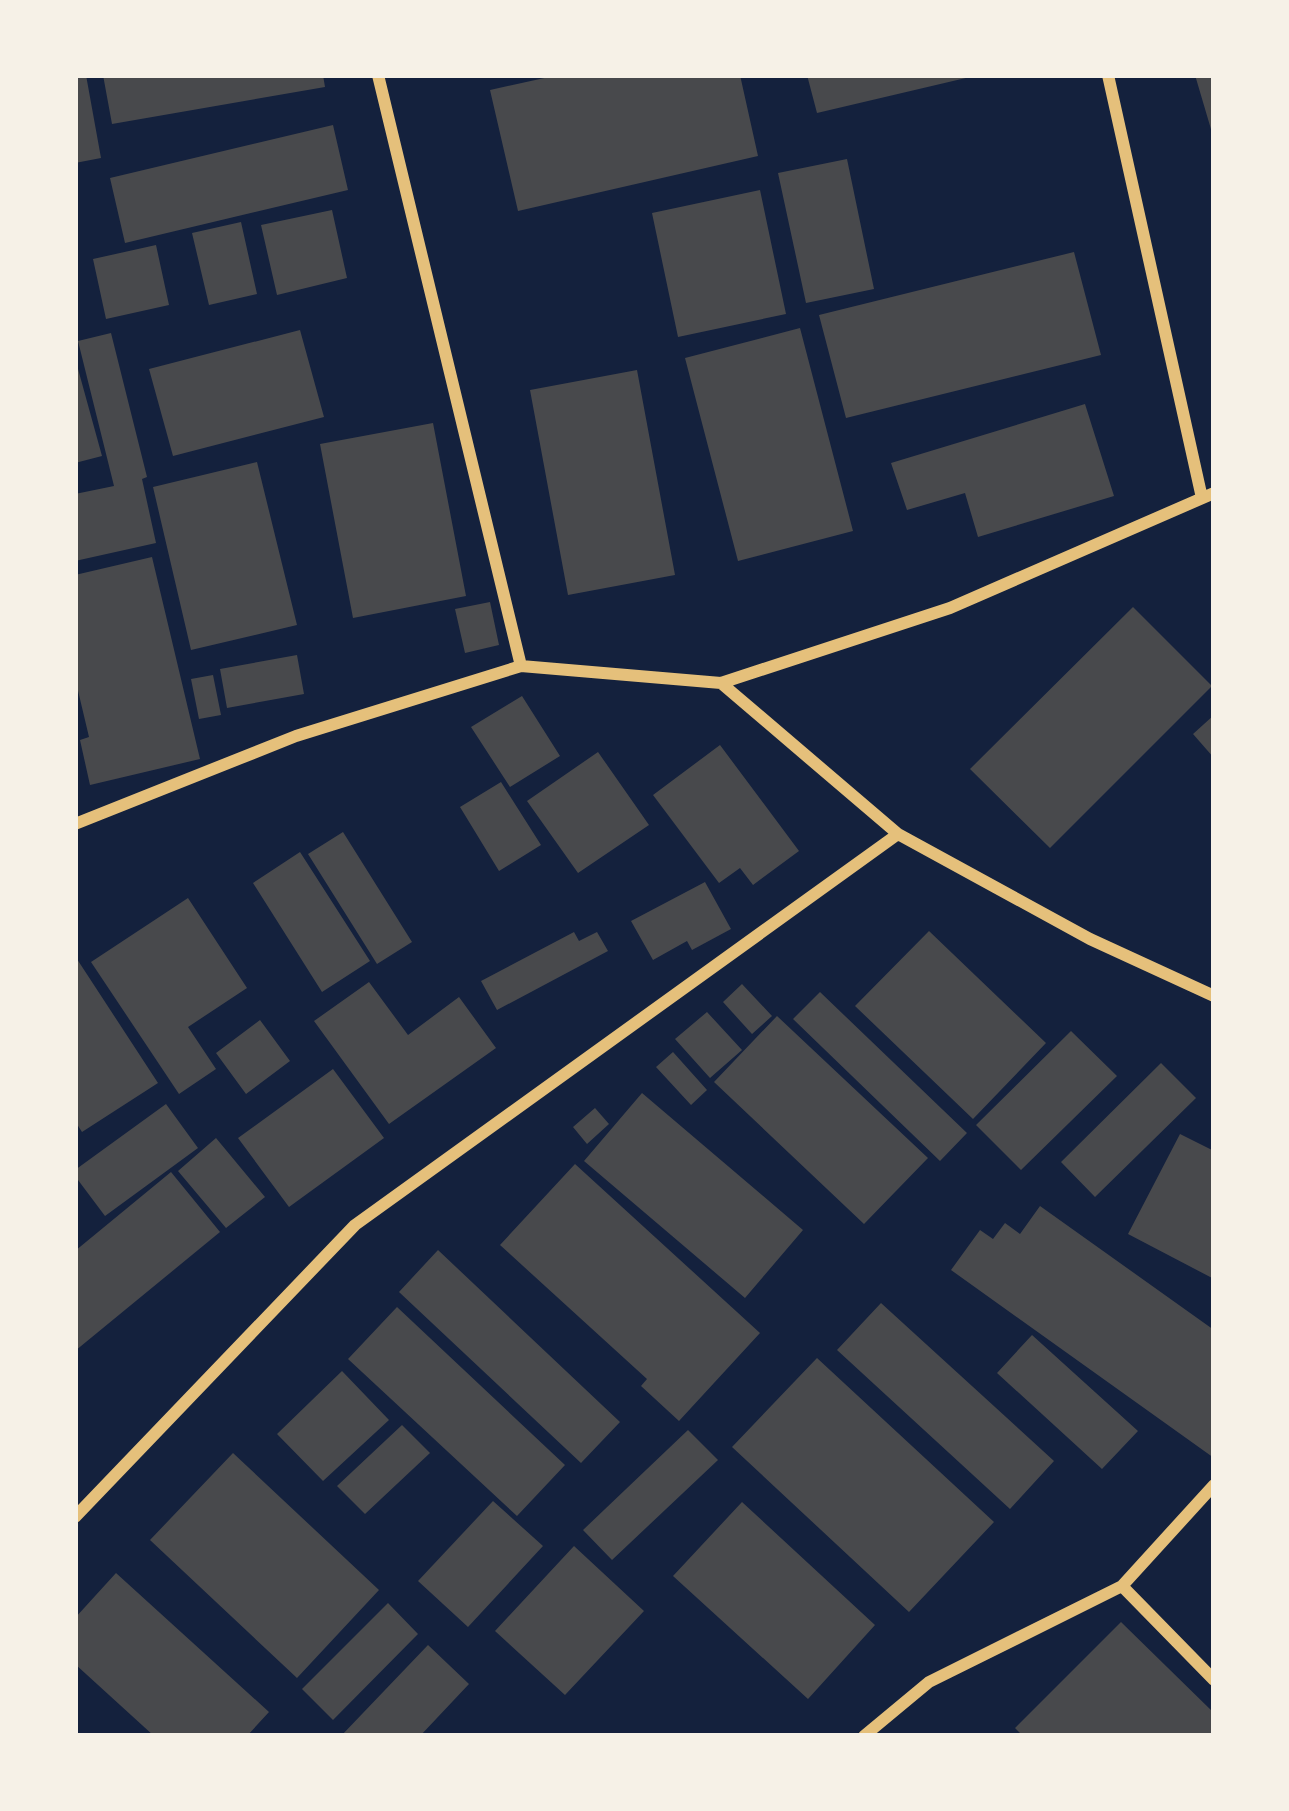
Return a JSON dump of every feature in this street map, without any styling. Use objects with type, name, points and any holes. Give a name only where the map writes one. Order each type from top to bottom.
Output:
[{"type":"street","points":[[378,75],[520,666]]},
{"type":"street","points":[[75,824],[296,736],[520,666],[721,683],[950,608],[1208,496],[1108,75]]},
{"type":"street","points":[[721,683],[898,834],[1090,939],[1214,996]]},
{"type":"street","points":[[75,1517],[355,1225],[898,834]]},
{"type":"street","points":[[864,1736],[928,1682],[1122,1586],[1214,1485]]},
{"type":"street","points":[[1122,1586],[1214,1680]]},
{"type":"building","points":[[75,75],[86,75],[101,158],[75,163]]},
{"type":"building","points":[[103,75],[323,75],[325,87],[112,124]]},
{"type":"building","points":[[558,75],[740,75],[758,156],[518,211],[490,90]]},
{"type":"building","points":[[807,75],[969,75],[970,77],[817,113]]},
{"type":"building","points":[[1195,75],[1214,75],[1214,136],[1213,136]]},
{"type":"building","points":[[333,125],[348,190],[125,243],[110,178]]},
{"type":"building","points":[[847,159],[874,289],[806,303],[778,173]]},
{"type":"building","points":[[760,190],[786,314],[678,337],[652,213]]},
{"type":"building","points":[[332,210],[347,278],[277,295],[261,225]]},
{"type":"building","points":[[241,222],[257,294],[209,305],[192,233]]},
{"type":"building","points":[[156,245],[169,305],[106,319],[93,259]]},
{"type":"building","points":[[1074,252],[1101,355],[846,418],[819,315]]},
{"type":"building","points":[[800,328],[853,531],[738,561],[685,358]]},
{"type":"building","points":[[300,330],[324,417],[173,456],[149,369]]},
{"type":"building","points":[[111,333],[147,477],[142,479],[156,543],[75,561],[75,494],[114,486],[78,341]]},
{"type":"building","points":[[75,358],[102,456],[75,463]]},
{"type":"building","points":[[637,370],[675,575],[568,595],[530,390]]},
{"type":"building","points":[[1085,404],[1114,496],[978,537],[965,493],[907,510],[891,463]]},
{"type":"building","points":[[433,423],[466,596],[353,618],[320,444]]},
{"type":"building","points":[[257,462],[297,625],[191,650],[153,487]]},
{"type":"building","points":[[152,557],[200,759],[90,785],[80,740],[89,737],[75,678],[75,575]]},
{"type":"building","points":[[490,602],[499,645],[465,653],[455,609]]},
{"type":"building","points":[[1133,607],[1212,686],[1050,848],[970,769]]},
{"type":"building","points":[[297,655],[304,694],[227,708],[220,669]]},
{"type":"building","points":[[213,675],[221,715],[199,719],[191,679]]},
{"type":"building","points":[[522,696],[560,756],[510,787],[471,727]]},
{"type":"building","points":[[1214,715],[1214,758],[1193,734]]},
{"type":"building","points":[[720,745],[799,851],[753,885],[740,868],[719,883],[653,795]]},
{"type":"building","points":[[598,752],[649,825],[578,873],[527,801]]},
{"type":"building","points":[[501,782],[541,845],[499,871],[460,807]]},
{"type":"building","points":[[343,832],[412,942],[377,964],[308,854]]},
{"type":"building","points":[[300,852],[370,961],[322,992],[253,883]]},
{"type":"building","points":[[705,882],[731,929],[692,950],[687,941],[653,960],[631,921]]},
{"type":"building","points":[[188,898],[247,988],[188,1027],[216,1069],[179,1094],[91,962]]},
{"type":"building","points":[[929,931],[1046,1043],[973,1119],[855,1006]]},
{"type":"building","points":[[574,932],[579,941],[597,932],[608,951],[497,1010],[481,981]]},
{"type":"building","points":[[75,956],[158,1083],[82,1132],[75,1121]]},
{"type":"building","points":[[369,982],[408,1035],[459,997],[496,1048],[389,1124],[314,1021]]},
{"type":"building","points":[[742,984],[772,1016],[752,1034],[723,1002]]},
{"type":"building","points":[[820,992],[967,1133],[940,1161],[793,1019]]},
{"type":"building","points":[[707,1012],[742,1050],[710,1078],[675,1039]]},
{"type":"building","points":[[777,1016],[928,1158],[864,1224],[714,1082]]},
{"type":"building","points":[[260,1020],[290,1061],[246,1094],[216,1053]]},
{"type":"building","points":[[1071,1031],[1117,1076],[1021,1170],[976,1125]]},
{"type":"building","points":[[673,1052],[707,1090],[691,1105],[656,1067]]},
{"type":"building","points":[[1161,1063],[1196,1098],[1095,1197],[1061,1162]]},
{"type":"building","points":[[333,1069],[384,1138],[289,1207],[238,1138]]},
{"type":"building","points":[[642,1093],[803,1230],[745,1298],[584,1161]]},
{"type":"building","points":[[166,1104],[198,1148],[105,1216],[75,1170]]},
{"type":"building","points":[[595,1108],[609,1124],[587,1144],[573,1127]]},
{"type":"building","points":[[1180,1134],[1214,1151],[1214,1279],[1128,1234]]},
{"type":"building","points":[[216,1138],[265,1197],[226,1228],[178,1171]]},
{"type":"building","points":[[575,1164],[760,1333],[679,1421],[641,1386],[647,1379],[500,1245]]},
{"type":"building","points":[[171,1172],[220,1232],[75,1351],[75,1251]]},
{"type":"building","points":[[1040,1206],[1214,1330],[1214,1458],[951,1270],[980,1230],[993,1239],[1005,1223],[1020,1234]]},
{"type":"building","points":[[438,1250],[620,1422],[581,1463],[399,1292]]},
{"type":"building","points":[[881,1303],[1054,1461],[1010,1509],[837,1350]]},
{"type":"building","points":[[397,1307],[565,1465],[517,1516],[348,1359]]},
{"type":"building","points":[[1032,1335],[1138,1431],[1102,1469],[997,1373]]},
{"type":"building","points":[[817,1358],[994,1522],[909,1612],[732,1447]]},
{"type":"building","points":[[342,1371],[389,1420],[323,1481],[277,1434]]},
{"type":"building","points":[[402,1425],[430,1453],[365,1514],[337,1486]]},
{"type":"building","points":[[688,1430],[718,1460],[612,1560],[583,1530]]},
{"type":"building","points":[[233,1453],[379,1590],[297,1678],[150,1540]]},
{"type":"building","points":[[493,1501],[543,1546],[468,1627],[418,1581]]},
{"type":"building","points":[[742,1502],[875,1625],[808,1699],[673,1576]]},
{"type":"building","points":[[574,1546],[644,1611],[565,1695],[495,1631]]},
{"type":"building","points":[[116,1573],[269,1712],[247,1736],[154,1736],[75,1664],[75,1618]]},
{"type":"building","points":[[388,1603],[418,1634],[333,1720],[302,1689]]},
{"type":"building","points":[[1121,1622],[1214,1713],[1214,1736],[1023,1736],[1015,1728]]},
{"type":"building","points":[[428,1645],[469,1684],[420,1736],[341,1736]]}]
